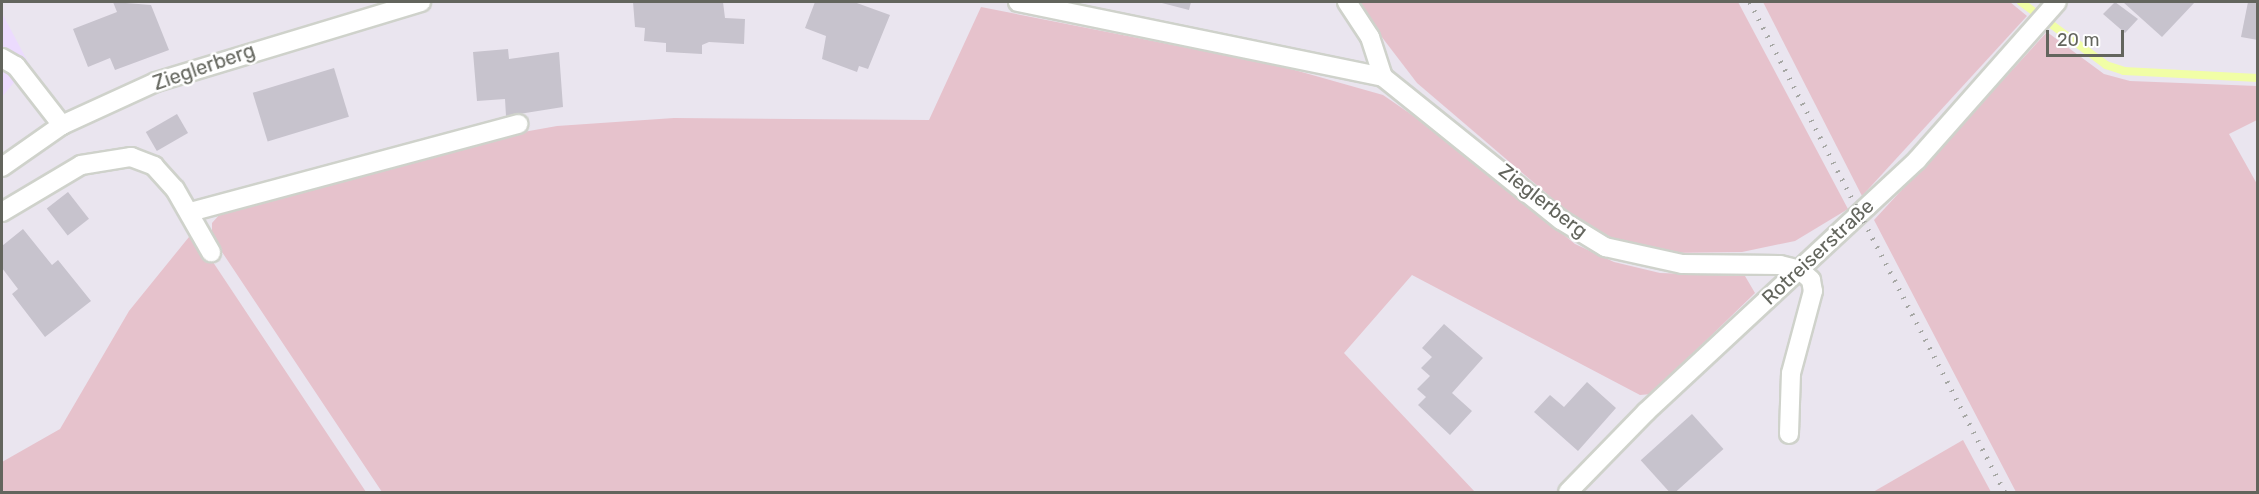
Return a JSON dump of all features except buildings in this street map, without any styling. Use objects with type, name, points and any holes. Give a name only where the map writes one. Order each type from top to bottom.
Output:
[{"type":"street","name":"Zieglerberg","points":[[2,167],[62,125],[206,64],[421,2]]},
{"type":"street","name":"Zieglerberg","points":[[1018,2],[1383,77],[1561,220],[1605,247],[1682,264],[1780,265],[1800,270]]},
{"type":"street","points":[[1347,2],[1370,37],[1383,77]]},
{"type":"street","name":"Rotreiserstraße","points":[[1568,492],[1646,412],[1917,160],[2055,4]]},
{"type":"street","points":[[2,56],[62,125]]},
{"type":"street","points":[[190,212],[518,124]]},
{"type":"street","points":[[2,212],[62,173],[121,156],[154,166],[190,212],[212,252]]},
{"type":"street","points":[[1789,434],[1791,373],[1812,291],[1811,280],[1800,270]]},
{"type":"shaded area","points":[[1355,2],[1738,2],[1848,209],[1795,241],[1742,252],[1666,253],[1614,239],[1573,216],[1417,83]]},
{"type":"shaded area","points":[[1763,2],[2010,2],[2027,16],[1862,196]]},
{"type":"shaded area","points":[[981,7],[1284,67],[1383,95],[1447,139],[1575,244],[1614,262],[1660,273],[1745,276],[1755,293],[1651,394],[1640,395],[1412,275],[1344,353],[1475,492],[382,492],[212,237],[212,223],[221,213],[250,202],[489,138],[557,126],[674,118],[929,120]]},
{"type":"shaded area","points":[[2,13],[29,64],[2,97]]},
{"type":"shaded area","points":[[2047,32],[2104,74],[2130,81],[2257,86],[2257,120],[2229,134],[2257,184],[2257,492],[2016,492],[1874,220]]},
{"type":"shaded area","points":[[193,232],[366,492],[2,492],[2,462],[60,429],[129,311]]},
{"type":"shaded area","points":[[1963,440],[1991,492],[1873,492]]},
{"type":"waterway","points":[[2021,2],[2106,65],[2124,71],[2258,78]]},
{"type":"railway","points":[[1750,2],[2005,492]]}]
